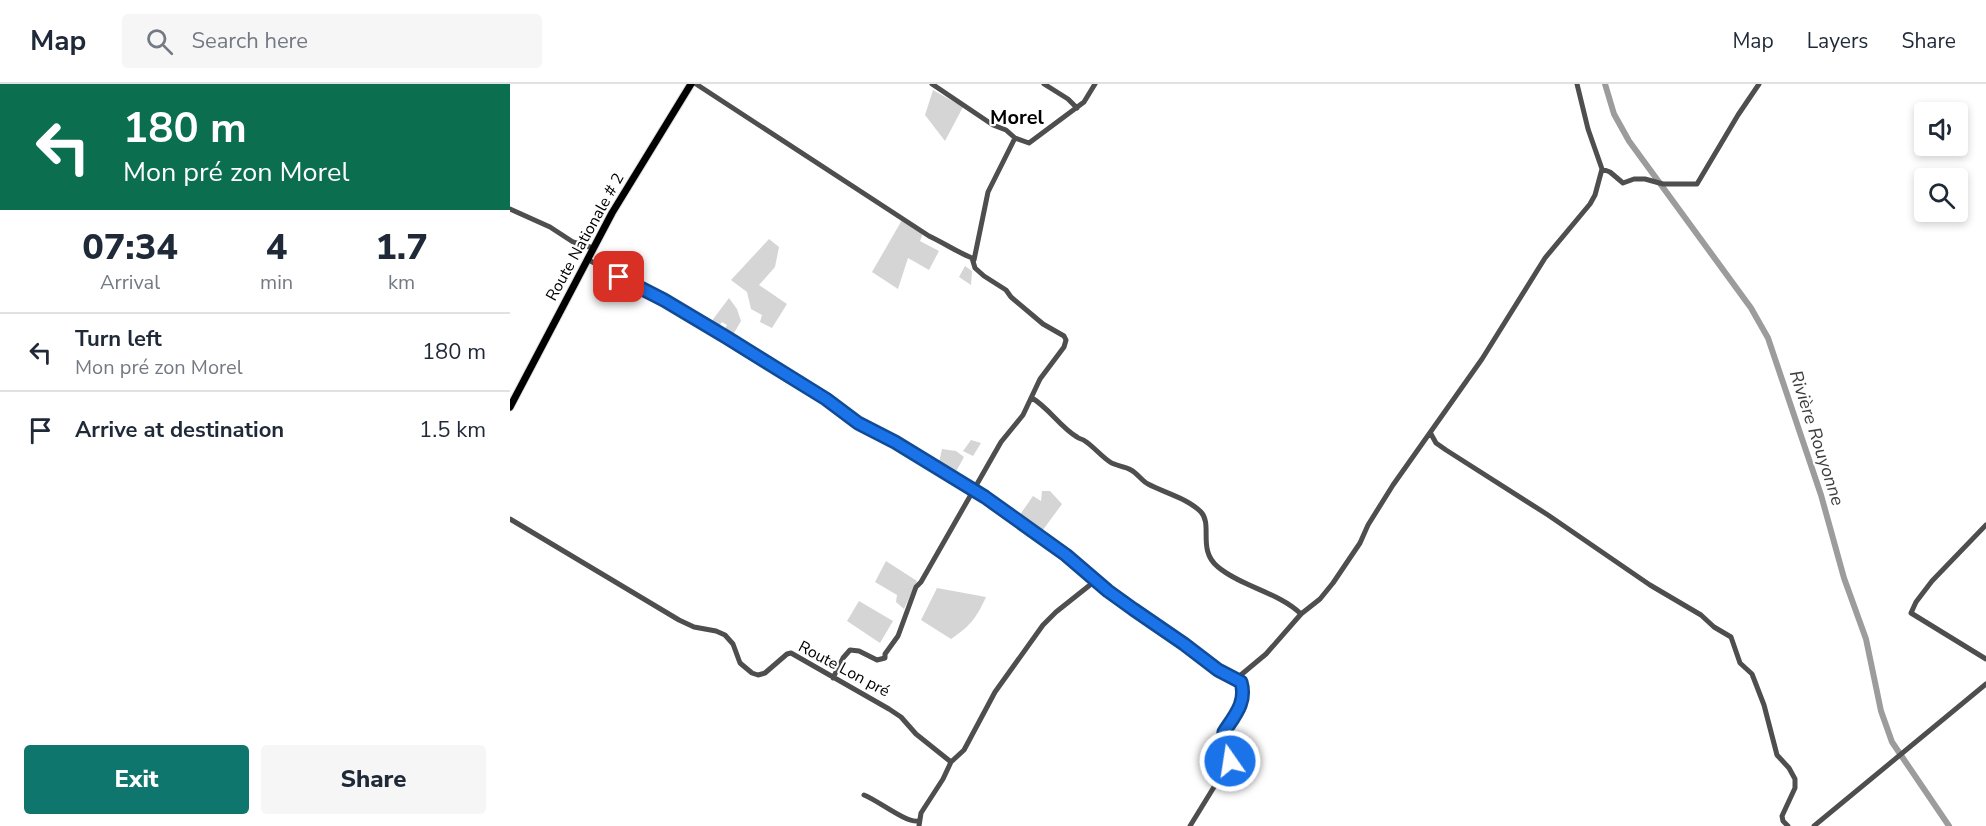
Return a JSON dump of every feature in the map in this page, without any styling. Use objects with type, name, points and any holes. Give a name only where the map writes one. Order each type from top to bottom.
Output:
[{"type":"main road","name":"Route Nationale # 2","points":[[510,407],[593,248],[690,85]]},
{"type":"street","points":[[932,84],[993,125],[1029,143],[1084,102],[1095,84]]},
{"type":"street","points":[[1044,84],[1068,99],[1077,108]]},
{"type":"street","points":[[1236,678],[1266,654],[1301,614],[1320,599],[1333,583],[1360,543],[1368,525],[1398,476],[1422,442],[1431,434],[1439,418],[1482,359],[1545,258],[1590,204],[1595,195],[1602,169],[1576,84]]},
{"type":"street","points":[[1602,169],[1610,172],[1623,183],[1645,179],[1663,184],[1697,184],[1759,84]]},
{"type":"street","points":[[690,85],[955,251],[972,258],[975,268],[984,276],[1006,290],[1043,324],[1064,336],[1066,340],[1064,347],[1040,380],[1023,415],[1001,442],[916,587],[898,636],[885,654],[885,658],[878,660],[859,651],[850,650],[843,658],[833,678]]},
{"type":"street","points":[[973,262],[981,234],[988,192],[1015,138]]},
{"type":"street","points":[[510,209],[550,227],[573,242],[593,248]]},
{"type":"street","points":[[587,259],[702,322],[826,399],[858,423],[895,442],[973,489],[1030,528],[1095,581],[1209,664],[1241,682],[1244,698],[1223,737],[1231,753],[1230,761],[1190,826]]},
{"type":"street","points":[[1032,398],[1041,403],[1076,437],[1084,440],[1112,463],[1131,470],[1147,483],[1196,508],[1203,514],[1206,523],[1207,550],[1217,566],[1293,607],[1301,614]]},
{"type":"street","points":[[1431,434],[1436,443],[1446,450],[1548,515],[1650,585],[1701,615],[1714,627],[1731,637],[1740,663],[1752,674],[1764,705],[1777,755],[1795,779],[1795,788],[1782,816],[1788,826]]},
{"type":"street","name":"Route Lon pré","points":[[510,519],[679,620],[694,627],[716,631],[724,635],[734,644],[740,663],[752,673],[758,675],[765,673],[791,653],[889,708],[901,717],[916,734],[951,762]]},
{"type":"street","points":[[1986,525],[1932,581],[1916,602],[1911,613],[1986,659]]},
{"type":"street","points":[[864,795],[905,819],[919,824],[921,813],[951,762],[964,750],[996,692],[1043,625],[1095,581]]},
{"type":"street","points":[[1814,826],[1986,684]]},
{"type":"shaded area","points":[[933,90],[963,107],[945,141],[925,115]]},
{"type":"shaded area","points":[[902,220],[923,233],[920,241],[939,251],[929,270],[908,258],[898,289],[872,272]]},
{"type":"shaded area","points":[[769,239],[779,247],[775,267],[759,285],[787,304],[772,328],[760,322],[762,315],[751,309],[747,292],[731,280]]},
{"type":"shaded area","points":[[965,266],[972,271],[971,285],[959,277]]},
{"type":"shaded area","points":[[729,298],[737,309],[741,321],[734,333],[740,337],[737,343],[722,333],[727,325],[722,322],[716,331],[708,326]]},
{"type":"shaded area","points":[[971,440],[981,443],[973,456],[963,451]]},
{"type":"shaded area","points":[[942,449],[956,451],[964,457],[953,477],[938,467]]},
{"type":"shaded area","points":[[1042,491],[1050,491],[1062,504],[1040,534],[1017,519],[1033,496],[1041,501]]},
{"type":"shaded area","points":[[886,561],[917,581],[904,609],[896,602],[897,595],[875,582]]},
{"type":"shaded area","points":[[937,588],[986,597],[972,621],[951,639],[921,620]]},
{"type":"shaded area","points":[[859,601],[893,621],[880,643],[847,621]]},
{"type":"waterway","name":"Rivière Rouyonne","points":[[1605,84],[1614,114],[1629,141],[1751,308],[1768,338],[1821,495],[1844,578],[1866,639],[1881,711],[1892,742],[1949,826]]},
{"type":"district","name":"Morel","points":[[1017,117]]},
{"type":"route","points":[[619,277],[696,319],[826,399],[858,423],[895,442],[973,489],[1030,528],[1108,591],[1209,664],[1236,678],[1241,682],[1244,698],[1224,732],[1224,742],[1231,753],[1230,761]]}]
